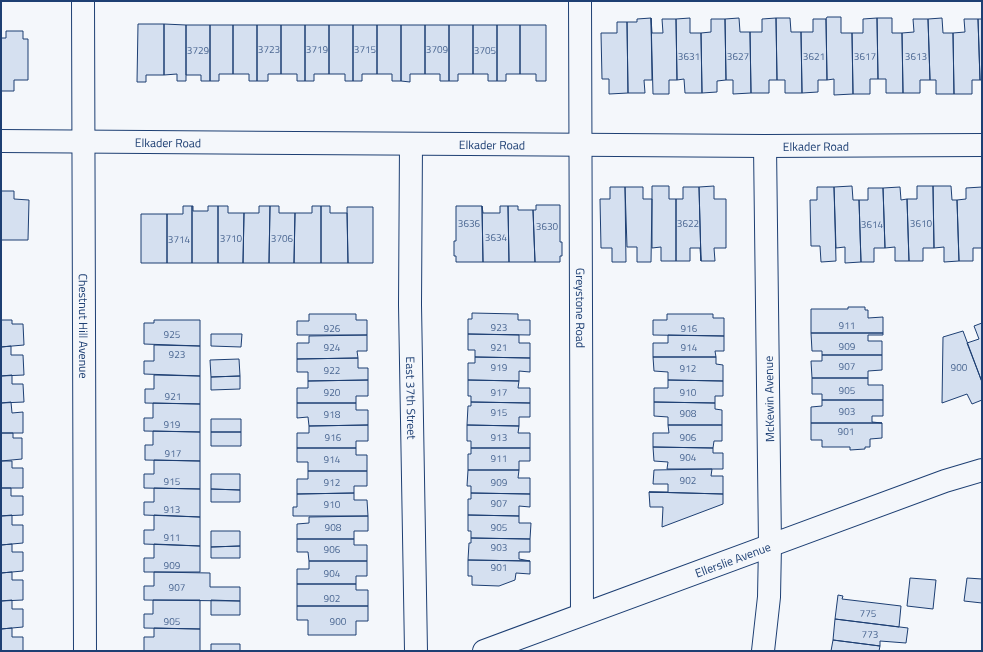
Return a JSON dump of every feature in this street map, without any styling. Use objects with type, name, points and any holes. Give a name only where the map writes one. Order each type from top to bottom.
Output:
[{"type":"street","name":"Chestnut Hill Avenue","points":[[83,1],[85,651]]},
{"type":"street","name":"Greystone Road","points":[[580,1],[582,614]]},
{"type":"street","name":"Elkader Road","points":[[1,141],[982,146]]},
{"type":"street","name":"East 37th Street","points":[[411,144],[410,305],[416,651]]},
{"type":"street","name":"McKewin Avenue","points":[[763,651],[769,597],[770,545],[765,146]]},
{"type":"street","name":"Ellerslie Avenue","points":[[484,651],[770,545],[982,470]]},
{"type":"building","points":[[827,17],[841,17],[841,33],[852,33],[853,94],[834,95],[834,79],[827,80]]},
{"type":"building","points":[[651,18],[652,33],[663,33],[662,19],[676,19],[677,80],[669,80],[669,94],[653,94]]},
{"type":"building","points":[[651,18],[652,80],[644,80],[645,93],[628,93],[627,22],[637,22],[637,19]]},
{"type":"building","points":[[690,18],[690,33],[701,33],[702,93],[685,93],[684,79],[677,80],[676,19]]},
{"type":"building","points":[[739,18],[740,32],[750,32],[751,93],[733,94],[733,80],[726,80],[725,19]]},
{"type":"building","points":[[776,18],[790,18],[791,32],[801,32],[802,93],[785,93],[785,80],[777,80]]},
{"type":"building","points":[[776,18],[777,80],[769,80],[769,93],[751,93],[750,32],[762,32],[762,19]]},
{"type":"building","points":[[877,18],[892,18],[892,33],[902,33],[903,93],[886,93],[886,79],[878,79]]},
{"type":"building","points":[[877,18],[878,79],[870,79],[870,94],[853,94],[852,33],[863,33],[863,19]]},
{"type":"building","points":[[942,18],[943,33],[953,33],[954,94],[936,94],[936,80],[930,80],[928,19]]},
{"type":"building","points":[[711,19],[725,19],[726,80],[717,81],[717,92],[702,93],[701,33],[711,32]]},
{"type":"building","points":[[813,19],[826,19],[827,80],[818,80],[818,92],[802,93],[801,32],[813,32]]},
{"type":"building","points":[[913,19],[928,19],[930,80],[920,80],[920,93],[903,93],[902,33],[914,32]]},
{"type":"building","points":[[964,19],[978,19],[980,80],[972,80],[972,94],[954,94],[953,33],[965,32]]},
{"type":"building","points":[[978,19],[982,19],[982,80],[980,80]]},
{"type":"building","points":[[617,22],[627,22],[628,93],[609,94],[609,79],[602,79],[601,33],[617,33]]},
{"type":"building","points":[[138,24],[164,24],[164,75],[146,75],[146,82],[137,82]]},
{"type":"building","points":[[164,24],[186,25],[186,81],[177,81],[177,74],[164,75]]},
{"type":"building","points":[[186,25],[210,25],[210,81],[201,81],[201,75],[186,75]]},
{"type":"building","points":[[210,25],[233,25],[233,74],[219,74],[219,81],[210,81]]},
{"type":"building","points":[[233,25],[257,25],[257,81],[249,81],[249,74],[233,74]]},
{"type":"building","points":[[257,25],[281,25],[281,74],[268,74],[268,81],[257,81]]},
{"type":"building","points":[[281,25],[305,25],[305,81],[297,81],[297,74],[281,74]]},
{"type":"building","points":[[305,25],[329,25],[329,74],[314,74],[314,81],[305,81]]},
{"type":"building","points":[[329,25],[353,25],[353,81],[345,81],[345,74],[329,74]]},
{"type":"building","points":[[353,25],[377,25],[377,74],[362,74],[362,81],[353,81]]},
{"type":"building","points":[[377,25],[401,25],[401,81],[392,81],[392,74],[377,74]]},
{"type":"building","points":[[401,25],[425,25],[425,74],[410,74],[410,82],[401,81]]},
{"type":"building","points":[[425,25],[449,25],[449,81],[440,81],[440,74],[425,74]]},
{"type":"building","points":[[449,25],[473,25],[473,74],[458,74],[458,81],[449,81]]},
{"type":"building","points":[[473,25],[497,25],[497,81],[488,81],[488,74],[473,74]]},
{"type":"building","points":[[497,25],[520,25],[520,74],[506,74],[506,81],[497,81]]},
{"type":"building","points":[[520,25],[546,25],[546,81],[536,81],[536,74],[520,74]]},
{"type":"building","points":[[6,31],[23,31],[23,39],[28,39],[28,80],[14,80],[14,91],[1,91],[1,38],[6,38]]},
{"type":"building","points":[[652,186],[669,186],[669,199],[676,199],[676,261],[661,261],[661,247],[652,248]]},
{"type":"building","points":[[714,186],[714,199],[726,199],[726,248],[714,248],[715,261],[701,261],[699,187]]},
{"type":"building","points":[[852,186],[853,200],[859,200],[861,262],[845,263],[845,247],[836,248],[834,187]]},
{"type":"building","points":[[917,186],[933,186],[934,248],[923,248],[923,261],[909,261],[907,199],[917,199]]},
{"type":"building","points":[[933,186],[951,186],[952,200],[957,200],[959,261],[944,262],[944,247],[934,248]]},
{"type":"building","points":[[610,187],[625,187],[626,262],[612,262],[612,248],[601,248],[600,199],[610,199]]},
{"type":"building","points":[[625,187],[643,187],[643,199],[652,199],[651,262],[637,262],[637,247],[627,247]]},
{"type":"building","points":[[683,187],[699,187],[701,261],[700,248],[690,248],[690,261],[676,261],[676,199],[683,199]]},
{"type":"building","points":[[817,187],[834,187],[836,261],[821,262],[820,246],[811,246],[810,200],[817,200]]},
{"type":"building","points":[[900,187],[901,200],[907,199],[909,261],[895,261],[895,247],[885,248],[883,188]]},
{"type":"building","points":[[982,187],[982,248],[973,248],[973,261],[959,261],[957,200],[966,199],[966,188]]},
{"type":"building","points":[[868,188],[883,188],[885,248],[874,248],[874,262],[861,262],[859,200],[868,200]]},
{"type":"building","points":[[1,191],[14,191],[14,199],[29,200],[28,240],[1,240]]},
{"type":"building","points":[[536,205],[560,205],[560,242],[562,242],[562,256],[560,256],[560,262],[535,262],[533,210],[536,210]]},
{"type":"building","points":[[183,206],[192,206],[192,263],[167,263],[167,214],[183,214]]},
{"type":"building","points":[[192,206],[193,211],[208,211],[208,206],[218,206],[218,263],[192,263]]},
{"type":"building","points":[[218,206],[228,206],[228,213],[244,213],[243,263],[218,263]]},
{"type":"building","points":[[259,206],[270,206],[269,263],[243,263],[244,213],[259,213]]},
{"type":"building","points":[[270,206],[279,206],[279,213],[295,213],[294,263],[269,263]]},
{"type":"building","points":[[312,206],[321,206],[321,263],[294,263],[295,213],[312,213]]},
{"type":"building","points":[[321,206],[330,206],[330,213],[347,213],[348,263],[321,263]]},
{"type":"building","points":[[456,206],[482,206],[483,262],[456,262],[456,256],[454,256],[454,241],[456,241]]},
{"type":"building","points":[[482,206],[483,213],[500,213],[500,206],[508,206],[509,262],[483,262]]},
{"type":"building","points":[[508,206],[518,206],[518,210],[533,210],[535,262],[509,262]]},
{"type":"building","points":[[347,207],[373,207],[373,263],[348,263]]},
{"type":"building","points":[[141,214],[167,214],[167,263],[141,263]]},
{"type":"building","points":[[848,307],[865,307],[865,310],[868,310],[868,318],[883,317],[883,333],[811,333],[811,309],[848,309]]},
{"type":"building","points":[[472,313],[518,314],[518,320],[530,320],[530,335],[468,334],[468,319],[472,319]]},
{"type":"building","points":[[309,314],[356,314],[356,320],[367,320],[367,335],[297,335],[297,321],[309,321]]},
{"type":"building","points":[[667,314],[713,314],[713,318],[724,318],[724,336],[653,335],[653,320],[667,320]]},
{"type":"building","points":[[1,320],[12,320],[12,324],[23,324],[24,345],[1,347]]},
{"type":"building","points":[[154,320],[200,320],[200,346],[144,344],[144,323],[154,323]]},
{"type":"building","points":[[982,323],[982,382],[967,343],[979,339],[974,326]]},
{"type":"building","points":[[963,331],[982,382],[982,400],[972,404],[967,394],[942,403],[943,337]]},
{"type":"building","points":[[811,333],[883,333],[883,335],[868,335],[868,341],[882,341],[882,355],[822,355],[822,351],[812,351]]},
{"type":"building","points":[[211,334],[242,334],[241,347],[211,346]]},
{"type":"building","points":[[468,334],[519,335],[519,343],[530,343],[530,358],[475,357],[475,350],[468,350]]},
{"type":"building","points":[[367,335],[367,351],[357,351],[358,358],[297,359],[297,343],[309,343],[309,336]]},
{"type":"building","points":[[668,335],[724,336],[724,351],[715,351],[716,357],[653,357],[653,343],[668,343]]},
{"type":"building","points":[[154,345],[200,346],[200,376],[144,374],[144,361],[154,361]]},
{"type":"building","points":[[11,346],[11,355],[23,355],[24,375],[1,376],[1,347]]},
{"type":"building","points":[[822,355],[882,355],[882,370],[868,371],[868,378],[812,378],[811,361],[822,361]]},
{"type":"building","points":[[475,357],[530,358],[530,372],[519,371],[519,381],[468,380],[468,363],[475,363]]},
{"type":"building","points":[[653,357],[716,357],[716,364],[723,365],[723,381],[668,380],[668,372],[654,371]]},
{"type":"building","points":[[358,358],[358,368],[368,368],[368,380],[308,381],[308,372],[297,372],[297,359]]},
{"type":"building","points":[[239,359],[240,376],[211,377],[210,360]]},
{"type":"building","points":[[12,375],[12,384],[23,384],[24,402],[1,403],[1,376]]},
{"type":"building","points":[[154,375],[200,376],[200,404],[145,403],[145,389],[154,389]]},
{"type":"building","points":[[240,376],[240,389],[211,390],[211,377]]},
{"type":"building","points":[[812,378],[868,378],[868,385],[883,385],[883,400],[822,400],[822,394],[812,394]]},
{"type":"building","points":[[368,380],[368,396],[356,396],[356,403],[297,403],[297,388],[308,388],[308,381]]},
{"type":"building","points":[[468,380],[519,381],[518,388],[530,388],[530,403],[471,402],[471,396],[468,396]]},
{"type":"building","points":[[668,380],[723,381],[723,396],[715,396],[715,403],[654,402],[654,388],[668,388]]},
{"type":"building","points":[[822,400],[883,400],[883,416],[872,416],[872,422],[882,423],[811,423],[811,407],[822,406]]},
{"type":"building","points":[[11,402],[12,413],[23,412],[23,433],[1,433],[1,403]]},
{"type":"building","points":[[471,402],[530,403],[530,417],[519,417],[519,426],[467,425],[468,406],[471,406]]},
{"type":"building","points":[[654,402],[715,403],[715,409],[722,410],[722,425],[668,425],[668,417],[654,416]]},
{"type":"building","points":[[153,403],[200,404],[200,432],[144,431],[144,418],[153,418]]},
{"type":"building","points":[[297,403],[356,403],[356,410],[368,410],[368,425],[309,426],[308,417],[297,418]]},
{"type":"building","points":[[211,419],[241,419],[241,432],[211,432]]},
{"type":"building","points":[[811,423],[882,423],[882,438],[870,439],[870,447],[865,447],[865,449],[850,450],[850,447],[822,447],[822,440],[811,440]]},
{"type":"building","points":[[368,425],[368,441],[356,441],[356,448],[297,448],[297,433],[309,433],[309,426]]},
{"type":"building","points":[[467,425],[519,426],[518,433],[530,433],[530,448],[471,448],[471,441],[467,441]]},
{"type":"building","points":[[668,425],[722,425],[722,441],[714,441],[713,448],[653,447],[653,433],[669,433]]},
{"type":"building","points":[[153,431],[200,432],[200,461],[145,460],[145,445],[153,445]]},
{"type":"building","points":[[211,432],[241,432],[241,446],[211,446]]},
{"type":"building","points":[[1,433],[13,433],[13,438],[22,438],[22,459],[1,461]]},
{"type":"building","points":[[653,447],[713,448],[713,453],[723,453],[723,469],[667,469],[668,462],[654,461]]},
{"type":"building","points":[[297,448],[356,448],[356,455],[367,455],[367,471],[308,471],[308,462],[297,462]]},
{"type":"building","points":[[471,448],[530,448],[530,461],[519,461],[519,470],[468,470],[468,454],[471,454]]},
{"type":"building","points":[[154,460],[200,461],[200,489],[144,488],[144,474],[154,474]]},
{"type":"building","points":[[1,461],[12,461],[12,468],[23,468],[23,488],[1,488]]},
{"type":"building","points":[[712,469],[711,476],[723,476],[723,494],[649,492],[668,492],[668,484],[653,484],[654,470]]},
{"type":"building","points":[[468,470],[519,470],[518,478],[530,478],[530,494],[471,493],[471,486],[467,486]]},
{"type":"building","points":[[308,471],[367,471],[367,486],[354,486],[354,493],[297,494],[297,479],[308,479]]},
{"type":"building","points":[[211,474],[240,474],[240,490],[211,489]]},
{"type":"building","points":[[1,488],[11,488],[11,496],[23,496],[23,515],[1,516]]},
{"type":"building","points":[[154,488],[200,489],[200,517],[144,515],[144,502],[154,502]]},
{"type":"building","points":[[211,489],[240,490],[240,502],[211,502]]},
{"type":"building","points":[[649,492],[723,494],[723,504],[662,527],[663,507],[650,507]]},
{"type":"building","points":[[354,493],[354,500],[367,500],[368,516],[293,516],[293,507],[297,507],[297,494]]},
{"type":"building","points":[[471,493],[530,494],[530,507],[519,506],[519,516],[468,515],[468,499],[471,499]]},
{"type":"building","points":[[12,515],[12,525],[23,525],[23,543],[1,545],[1,516]]},
{"type":"building","points":[[154,515],[200,517],[200,546],[144,544],[144,530],[154,530]]},
{"type":"building","points":[[468,515],[519,516],[519,523],[531,523],[530,539],[471,538],[471,531],[468,531]]},
{"type":"building","points":[[368,516],[368,531],[354,531],[354,539],[297,539],[297,524],[309,523],[309,517]]},
{"type":"building","points":[[211,531],[240,531],[240,546],[211,547]]},
{"type":"building","points":[[471,538],[530,539],[530,552],[519,552],[519,559],[530,561],[468,560],[469,543],[471,543]]},
{"type":"building","points":[[297,539],[354,539],[354,545],[367,545],[367,561],[309,561],[308,552],[297,552]]},
{"type":"building","points":[[12,544],[12,552],[23,552],[23,571],[1,573],[1,545]]},
{"type":"building","points":[[154,544],[200,546],[200,572],[144,572],[144,558],[154,558]]},
{"type":"building","points":[[240,546],[240,558],[211,558],[211,547]]},
{"type":"building","points":[[468,560],[530,561],[530,574],[516,573],[515,580],[499,586],[472,585],[472,576],[468,576]]},
{"type":"building","points":[[309,561],[367,561],[367,576],[356,576],[356,584],[297,584],[297,569],[309,569]]},
{"type":"building","points":[[12,572],[12,580],[23,580],[23,600],[1,601],[1,573]]},
{"type":"building","points":[[154,572],[210,573],[210,587],[240,587],[240,601],[144,600],[144,586],[154,586]]},
{"type":"building","points":[[910,578],[936,580],[933,609],[907,606]]},
{"type":"building","points":[[967,578],[982,579],[982,603],[964,601]]},
{"type":"building","points":[[297,584],[356,584],[356,590],[368,590],[368,606],[297,606]]},
{"type":"building","points":[[838,595],[843,596],[842,599],[901,606],[899,627],[835,619]]},
{"type":"building","points":[[12,600],[12,609],[23,609],[23,627],[1,629],[1,601]]},
{"type":"building","points":[[153,600],[200,600],[200,629],[144,628],[144,614],[153,614]]},
{"type":"building","points":[[211,600],[240,601],[240,615],[211,615]]},
{"type":"building","points":[[297,606],[368,606],[368,621],[356,621],[356,635],[308,635],[308,620],[297,620]]},
{"type":"building","points":[[835,619],[908,628],[906,643],[880,641],[880,646],[833,640]]},
{"type":"building","points":[[12,628],[12,637],[23,637],[23,651],[1,651],[1,629]]},
{"type":"building","points":[[154,628],[200,629],[200,651],[144,651],[144,637],[154,637]]},
{"type":"building","points":[[833,640],[880,646],[879,651],[831,651]]},
{"type":"building","points":[[211,644],[240,644],[240,651],[211,651]]}]
